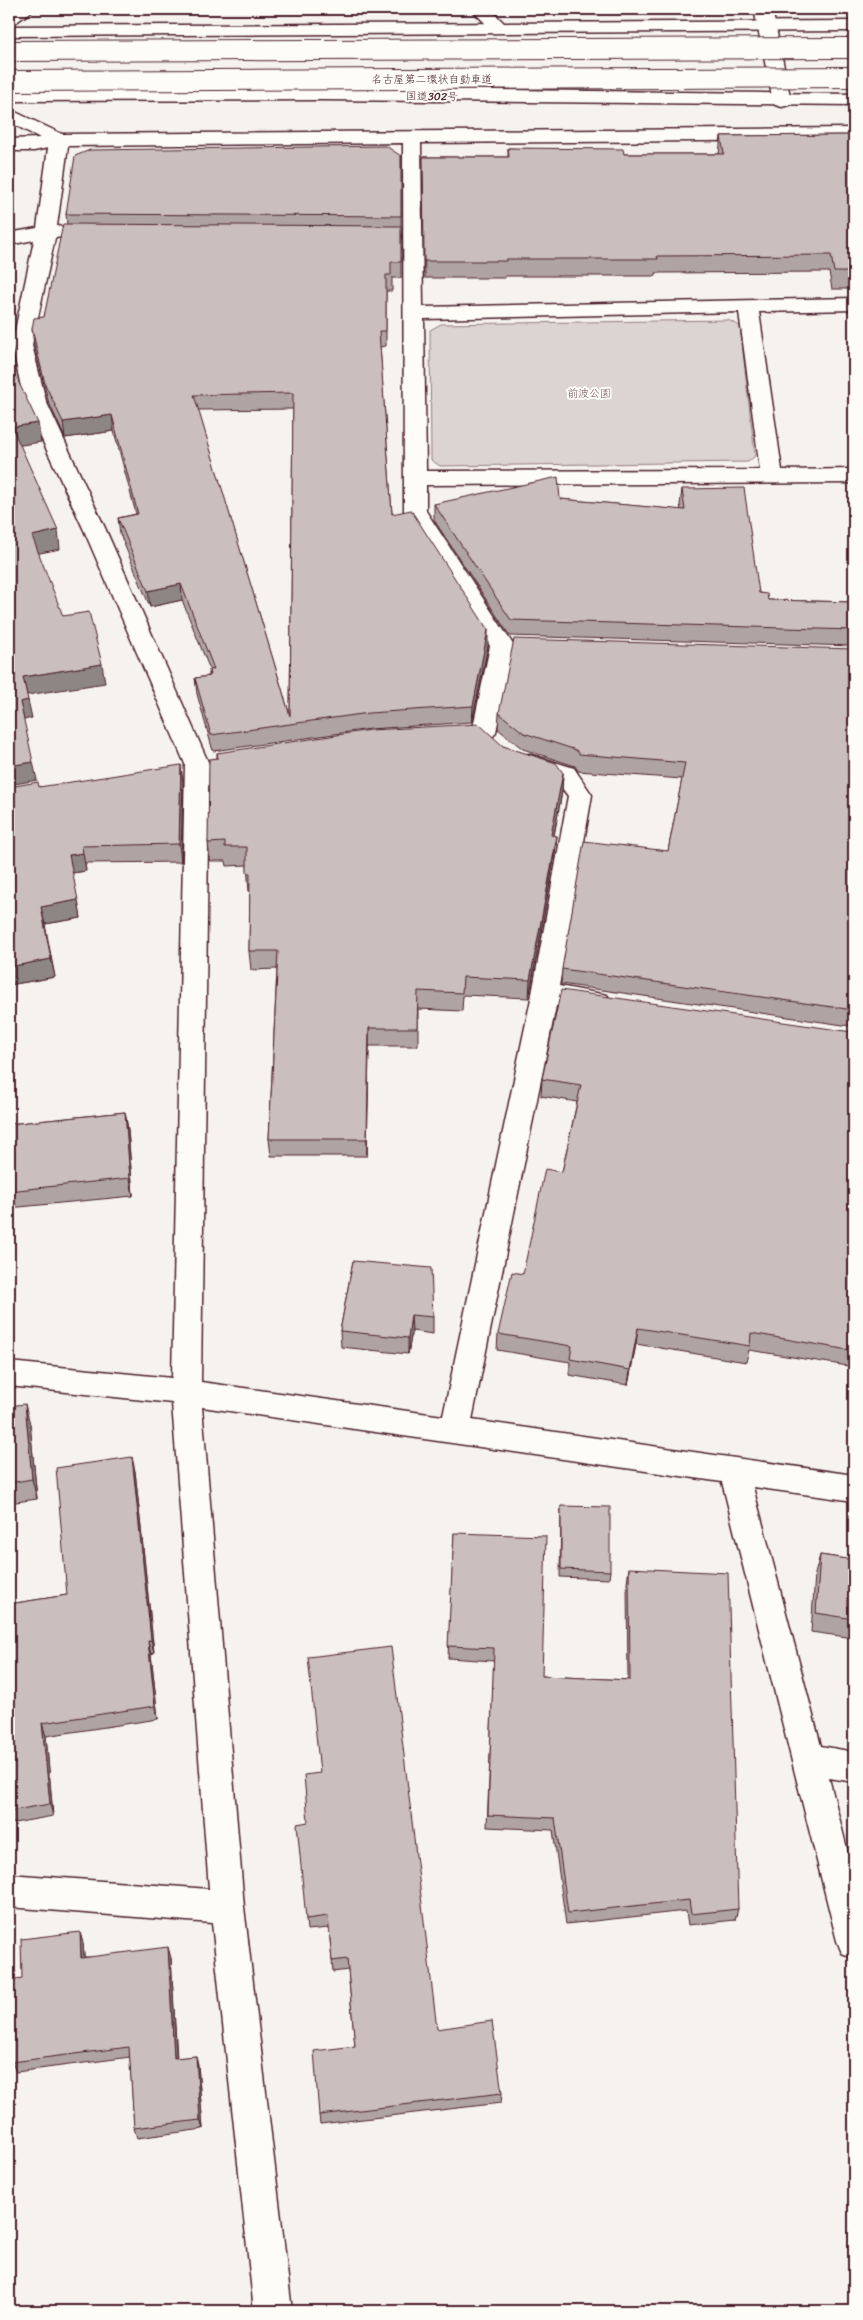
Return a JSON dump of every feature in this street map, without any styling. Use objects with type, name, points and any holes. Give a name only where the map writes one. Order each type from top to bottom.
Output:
[{"type":"main road","points":[[9,18],[26,9]]},
{"type":"main road","points":[[480,9],[500,28]]},
{"type":"main road","points":[[764,18],[782,101]]},
{"type":"main road","points":[[9,31],[500,28],[764,18],[854,26]]},
{"type":"main road","points":[[9,51],[854,48]]},
{"type":"main road","name":"名古屋第二環状自動車道","points":[[9,81],[854,77]]},
{"type":"main road","name":"国道302号","points":[[9,96],[320,94],[782,101],[854,100]]},
{"type":"main road","points":[[9,115],[59,140]]},
{"type":"main road","points":[[9,145],[34,145],[59,140],[854,134]]},
{"type":"main road","points":[[412,136],[415,510],[512,646],[488,740],[513,757],[565,774],[580,795],[545,994],[455,1431]]},
{"type":"main road","points":[[59,140],[46,232],[22,345],[35,401],[94,528],[197,764],[186,1392],[227,1907],[274,2311]]},
{"type":"main road","points":[[9,239],[46,232],[85,232]]},
{"type":"main road","points":[[393,234],[413,234]]},
{"type":"main road","points":[[414,313],[854,304]]},
{"type":"main road","points":[[748,307],[772,477]]},
{"type":"main road","points":[[416,478],[854,476]]},
{"type":"main road","points":[[545,994],[622,1005]]},
{"type":"main road","points":[[9,1374],[186,1392],[854,1488]]},
{"type":"main road","points":[[734,1470],[806,1759],[854,1941]]},
{"type":"main road","points":[[806,1759],[854,1767]]},
{"type":"main road","points":[[9,1891],[227,1907]]},
{"type":"green space","name":"前波公園","points":[[728,320],[740,326],[755,456],[748,462],[440,466],[431,460],[430,330],[441,324]]},
{"type":"building","points":[[854,135],[854,272],[834,272],[831,255],[657,256],[658,259],[424,261],[423,157],[509,157],[508,148],[623,149],[624,154],[724,154],[721,136]]},
{"type":"building","points":[[386,146],[401,156],[401,216],[66,214],[75,156],[90,150]]},
{"type":"building","points":[[63,224],[401,226],[401,262],[391,262],[391,275],[386,275],[386,331],[379,331],[392,514],[411,510],[488,630],[473,706],[369,713],[211,735],[195,678],[210,676],[209,670],[214,669],[181,584],[148,591],[118,518],[138,514],[112,415],[63,422],[45,384],[32,329],[34,318],[44,317]],"holes":[[[293,393],[290,716],[194,395]]]},
{"type":"building","points":[[9,334],[19,383],[38,423],[12,427],[58,530],[32,536],[63,616],[89,612],[102,664],[23,677],[28,700],[20,702],[33,762],[9,766]]},
{"type":"building","points":[[558,477],[560,499],[685,510],[682,489],[744,488],[759,593],[767,594],[768,600],[854,602],[854,630],[511,620],[434,504]]},
{"type":"building","points":[[514,639],[854,649],[854,1010],[562,969],[584,841],[668,851],[685,763],[579,754],[576,750],[524,733],[499,713]]},
{"type":"building","points":[[479,724],[503,746],[556,763],[563,773],[551,835],[557,836],[530,980],[463,977],[462,993],[418,991],[417,1028],[369,1028],[367,1139],[269,1139],[278,951],[249,951],[250,873],[247,873],[247,847],[225,847],[225,842],[208,843],[209,759],[218,758],[217,753],[370,730]]},
{"type":"building","points":[[181,765],[179,844],[82,846],[83,853],[69,855],[78,900],[41,907],[51,959],[9,967],[9,787],[38,782],[39,787]]},
{"type":"building","points":[[561,990],[852,1032],[850,1044],[854,1045],[854,1351],[751,1333],[750,1346],[638,1328],[630,1370],[570,1359],[572,1346],[498,1334],[512,1272],[523,1274],[545,1169],[562,1172],[581,1085],[542,1079]]},
{"type":"building","points":[[125,1112],[130,1178],[9,1191],[9,1124]]},
{"type":"building","points":[[353,1261],[431,1268],[433,1317],[411,1315],[408,1338],[340,1331]]},
{"type":"building","points":[[25,1404],[32,1479],[9,1483],[9,1406]]},
{"type":"building","points":[[132,1457],[151,1640],[148,1641],[155,1706],[42,1723],[50,1804],[9,1811],[9,1604],[67,1595],[56,1468]]},
{"type":"building","points":[[561,1506],[610,1507],[610,1571],[561,1569]]},
{"type":"building","points":[[454,1533],[546,1536],[542,1676],[630,1680],[629,1568],[728,1573],[738,1909],[691,1914],[689,1900],[568,1913],[555,1818],[488,1815],[494,1648],[448,1646]]},
{"type":"building","points":[[820,1555],[854,1560],[854,1619],[816,1613]]},
{"type":"building","points":[[391,1647],[437,2029],[492,2021],[502,2093],[319,2115],[314,2051],[355,2046],[347,1959],[332,1961],[328,1916],[306,1919],[297,1824],[308,1822],[304,1775],[320,1773],[308,1657]]},
{"type":"building","points":[[80,1932],[81,1958],[168,1947],[174,2058],[196,2056],[200,2120],[134,2128],[129,2047],[12,2062],[10,1980],[22,1978],[21,1939]]}]
